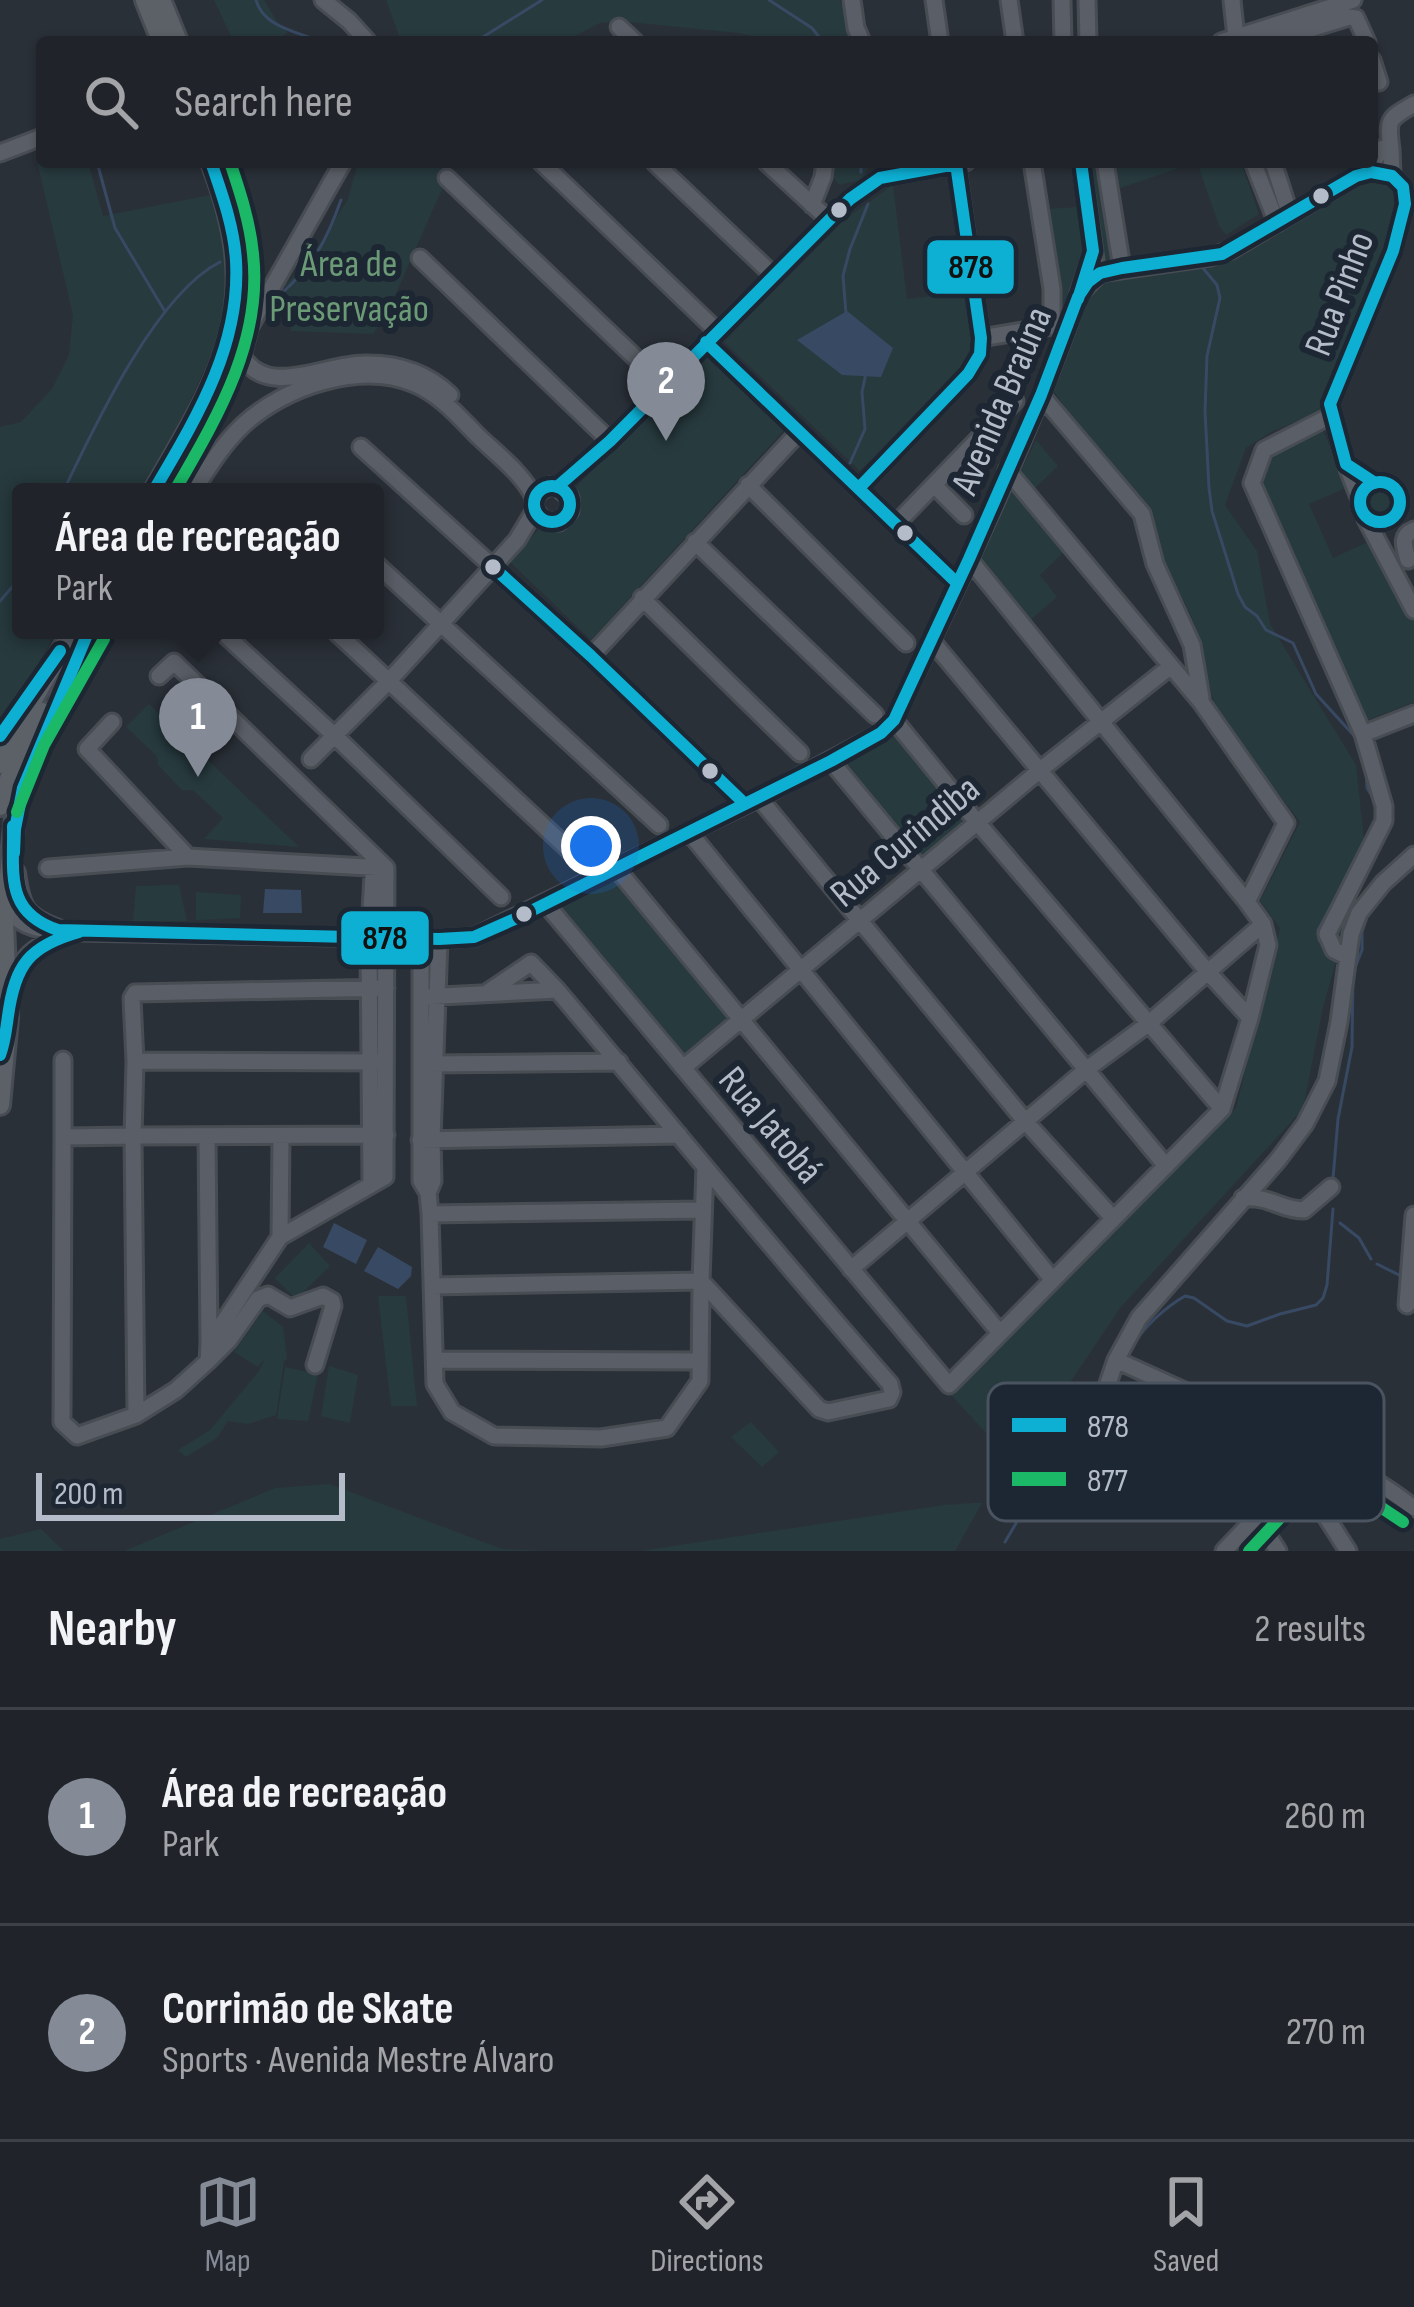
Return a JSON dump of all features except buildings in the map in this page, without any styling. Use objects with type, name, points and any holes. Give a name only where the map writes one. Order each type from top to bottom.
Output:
[{"type":"main road","points":[[145,0],[157,36]]},
{"type":"main road","points":[[161,0],[176,36]]},
{"type":"main road","points":[[173,483],[222,399],[244,344],[251,296],[242,206],[216,168]]},
{"type":"main road","points":[[158,483],[209,392],[228,345],[235,311],[237,262],[216,168]]},
{"type":"main road","points":[[0,736],[78,639]]},
{"type":"main road","points":[[0,806],[78,639]]},
{"type":"main road","points":[[0,1105],[8,1018],[4,953],[13,826],[23,783],[65,690],[79,639]]},
{"type":"main road","points":[[0,764],[44,680]]},
{"type":"main road","points":[[13,826],[21,904],[29,916],[58,931]]},
{"type":"main road","points":[[0,850],[5,857],[6,908]]},
{"type":"street","points":[[323,0],[365,36]]},
{"type":"street","points":[[852,0],[859,36]]},
{"type":"street","points":[[934,0],[939,36]]},
{"type":"street","points":[[1009,0],[1014,36]]},
{"type":"street","points":[[1062,0],[1063,36]]},
{"type":"street","points":[[1087,0],[1088,36]]},
{"type":"street","points":[[1228,36],[1232,0]]},
{"type":"street","points":[[1240,36],[1352,0]]},
{"type":"street","points":[[1287,36],[1349,16],[1356,18],[1364,36]]},
{"type":"street","points":[[619,27],[629,36]]},
{"type":"street","points":[[1378,156],[1387,144],[1391,118],[1414,104]]},
{"type":"street","points":[[0,153],[36,138]]},
{"type":"street","name":"Rua Pinho","points":[[1387,144],[1392,176],[1401,183],[1405,204],[1394,251],[1332,398],[1332,416],[1362,508],[1414,610]]},
{"type":"street","points":[[199,483],[225,444],[268,406],[300,390],[363,374],[400,379],[434,394],[522,479],[538,510],[556,522],[567,515],[571,506],[558,489],[515,458],[440,386],[421,374],[403,367],[362,364],[282,379],[254,370],[244,344],[340,168]]},
{"type":"street","points":[[547,168],[799,432],[957,583]]},
{"type":"street","points":[[660,168],[773,274]]},
{"type":"street","points":[[772,168],[828,219]]},
{"type":"street","points":[[812,205],[824,168]]},
{"type":"street","points":[[859,488],[968,374],[980,354],[960,168]]},
{"type":"street","points":[[981,338],[1052,326],[1052,290],[1034,168]]},
{"type":"street","name":"Avenida Braúna","points":[[894,720],[970,559],[1078,297],[1093,251],[1082,168]]},
{"type":"street","points":[[1106,168],[1123,268]]},
{"type":"street","points":[[1256,168],[1284,219]]},
{"type":"street","points":[[1274,168],[1284,219]]},
{"type":"street","points":[[1372,168],[1371,172],[1392,176]]},
{"type":"street","points":[[311,759],[517,539],[538,510],[540,491],[558,489],[610,441],[881,170]]},
{"type":"street","name":"Rua Pinho","points":[[1100,273],[1222,254],[1356,176],[1371,172]]},
{"type":"street","points":[[447,178],[664,385]]},
{"type":"street","points":[[1093,251],[1100,273]]},
{"type":"street","points":[[420,258],[610,441]]},
{"type":"street","name":"Avenida Braúna","points":[[1078,297],[1100,273]]},
{"type":"street","points":[[1041,395],[1142,514],[1155,564],[1192,645],[1201,702]]},
{"type":"street","points":[[896,524],[1016,401]]},
{"type":"street","points":[[1332,416],[1264,450],[1252,483],[1363,734],[1384,806],[1384,821],[1327,934],[1334,950],[1348,957]]},
{"type":"street","points":[[591,656],[799,432]]},
{"type":"street","points":[[361,447],[752,801],[1112,1217]]},
{"type":"street","points":[[1346,464],[1375,483],[1394,488],[1400,501],[1386,554]]},
{"type":"street","points":[[1007,470],[1201,702],[1286,823],[1247,902]]},
{"type":"street","points":[[1394,488],[1414,479]]},
{"type":"street","points":[[1375,483],[1365,489],[1362,508],[1378,522],[1394,515],[1414,496]]},
{"type":"street","points":[[748,484],[906,643]]},
{"type":"street","points":[[934,485],[964,515]]},
{"type":"street","points":[[1408,560],[1404,538],[1414,530]]},
{"type":"street","points":[[695,542],[875,715]]},
{"type":"street","points":[[616,868],[1000,1333],[1222,1109],[1268,945],[1263,924],[1247,902],[970,559]]},
{"type":"street","points":[[384,571],[659,825]]},
{"type":"street","points":[[642,598],[800,753]]},
{"type":"street","points":[[230,639],[501,897]]},
{"type":"street","points":[[343,639],[579,859]]},
{"type":"street","points":[[931,640],[1250,1018]]},
{"type":"street","points":[[63,1060],[62,1422],[77,1436],[136,1415],[176,1390],[208,1352],[280,1237],[371,1184],[378,1136],[378,863],[174,662],[159,676]]},
{"type":"street","name":"Rua Curindiba","points":[[682,1068],[1171,666]]},
{"type":"street","points":[[1363,734],[1414,714]]},
{"type":"street","points":[[6,908],[30,928],[58,931],[474,937],[830,761],[881,733],[894,720],[1222,1109]]},
{"type":"street","points":[[112,722],[87,748],[188,857]]},
{"type":"street","points":[[830,761],[1166,1166]]},
{"type":"street","points":[[689,832],[1052,1279]]},
{"type":"street","points":[[1108,1383],[1139,1318],[1295,1139],[1327,1081],[1351,934],[1359,913],[1414,855]]},
{"type":"street","points":[[48,868],[188,857],[378,863]]},
{"type":"street","name":"Rua Jatobá","points":[[545,903],[949,1385],[1000,1333]]},
{"type":"street","points":[[850,1269],[1263,924]]},
{"type":"street","points":[[8,1018],[17,973],[25,958],[38,946],[80,932]]},
{"type":"street","points":[[430,939],[421,1181],[430,1214],[436,1384],[452,1412],[494,1436],[602,1438],[668,1429],[700,1381],[705,1167]]},
{"type":"street","points":[[433,1286],[700,1281],[819,1409],[828,1412],[882,1402],[891,1396],[890,1384],[557,989],[530,963],[485,993]]},
{"type":"street","points":[[136,1415],[132,998],[135,993],[378,988]]},
{"type":"street","points":[[429,996],[557,989]]},
{"type":"street","points":[[135,1061],[378,1061]]},
{"type":"street","points":[[428,1064],[619,1062]]},
{"type":"street","points":[[426,1140],[679,1135]]},
{"type":"street","points":[[207,1136],[208,1352]]},
{"type":"street","points":[[63,1137],[378,1136]]},
{"type":"street","points":[[280,1237],[281,1137]]},
{"type":"street","points":[[1243,1198],[1259,1197],[1304,1210],[1331,1187]]},
{"type":"street","points":[[430,1214],[702,1210]]},
{"type":"street","points":[[1407,1305],[1414,1215]]},
{"type":"street","points":[[208,1352],[229,1340],[258,1299],[268,1295],[290,1308],[323,1296],[333,1306],[315,1365]]},
{"type":"street","points":[[435,1360],[700,1361]]},
{"type":"street","points":[[1116,1360],[1167,1383]]},
{"type":"street","points":[[1384,1485],[1414,1508]]},
{"type":"street","points":[[1224,1551],[1252,1521]]},
{"type":"street","points":[[1259,1521],[1278,1551]]},
{"type":"street","points":[[1329,1521],[1348,1551]]},
{"type":"green space","points":[[214,0],[264,0],[288,32],[283,36],[231,36]]},
{"type":"green space","points":[[386,0],[840,0],[853,36],[754,36],[619,21],[600,23],[575,36],[399,36]]},
{"type":"green space","name":"Área de Preservação","points":[[39,168],[90,168],[103,216],[210,195],[228,245],[225,325],[173,438],[146,483],[12,483],[12,639],[52,639],[7,720],[0,722],[0,427],[21,422],[52,389],[69,355],[73,315]]},
{"type":"green space","name":"Área de Preservação","points":[[356,168],[451,168],[386,316],[373,334],[291,331],[285,285],[314,253],[348,199]]},
{"type":"green space","points":[[831,168],[869,168],[860,180],[839,185]]},
{"type":"green space","points":[[1088,168],[1101,168],[1114,264],[1103,265]]},
{"type":"green space","points":[[1117,168],[1179,168],[1120,188]]},
{"type":"green space","points":[[1199,168],[1243,168],[1259,214],[1226,235]]},
{"type":"green space","points":[[1361,179],[1393,181],[1400,198],[1398,214],[1322,411],[1246,448],[1225,505],[1257,551],[1270,624],[1356,765],[1366,858],[1323,1007],[1303,1109],[1120,1308],[1070,1383],[988,1383],[988,1435],[951,1395],[1236,1108],[1280,928],[1260,901],[1300,822],[1216,712],[1195,625],[1185,603],[1095,448],[1049,385],[1100,276],[1220,258],[1259,243]]},
{"type":"green space","points":[[893,185],[907,299],[967,292],[973,355],[860,471],[724,342],[838,224]]},
{"type":"green space","points":[[1077,207],[1085,258],[1055,331],[1048,209]]},
{"type":"green space","points":[[707,352],[787,427],[591,640],[509,561],[539,529],[561,531],[579,511],[573,490]]},
{"type":"green space","points":[[1320,424],[1348,487],[1309,504],[1333,558],[1370,541],[1414,618],[1414,702],[1363,722],[1258,490],[1262,458]]},
{"type":"green space","points":[[1036,440],[1058,466],[1034,489],[1020,473]]},
{"type":"green space","points":[[1381,487],[1391,491],[1395,501],[1391,511],[1381,515],[1371,511],[1367,501],[1371,491]]},
{"type":"green space","points":[[1013,488],[1065,551],[1040,575],[1057,597],[1027,623],[978,561]]},
{"type":"green space","points":[[149,704],[299,847],[204,839],[223,818],[193,790],[182,790],[158,765],[157,756],[126,727]]},
{"type":"green space","points":[[898,735],[970,821],[921,861],[843,765]]},
{"type":"green space","points":[[615,877],[732,1019],[683,1060],[559,909]]},
{"type":"green space","points":[[179,885],[187,921],[133,921],[136,886]]},
{"type":"green space","points":[[196,892],[241,895],[240,918],[196,920]]},
{"type":"green space","points":[[309,1243],[330,1266],[296,1299],[275,1278]]},
{"type":"green space","points":[[378,1296],[406,1296],[417,1406],[391,1406]]},
{"type":"green space","points":[[263,1311],[283,1327],[287,1359],[276,1415],[248,1424],[228,1421],[217,1438],[186,1457],[178,1450],[210,1430],[259,1371],[265,1359],[258,1367],[234,1352]]},
{"type":"green space","points":[[329,1366],[358,1375],[350,1423],[321,1416]]},
{"type":"green space","points":[[285,1367],[318,1374],[308,1421],[277,1419]]},
{"type":"green space","points":[[751,1422],[779,1452],[762,1467],[731,1437]]},
{"type":"green space","points":[[329,1484],[502,1549],[551,1551],[124,1551],[275,1488]]},
{"type":"green space","points":[[982,1503],[955,1551],[641,1551],[944,1505]]},
{"type":"green space","points":[[41,1529],[64,1551],[0,1551],[0,1539]]},
{"type":"water","points":[[847,311],[893,348],[881,377],[842,375],[797,340]]},
{"type":"water","points":[[265,889],[301,890],[302,913],[263,913]]},
{"type":"water","points":[[334,1223],[367,1240],[356,1264],[323,1247]]},
{"type":"water","points":[[378,1247],[412,1267],[411,1276],[398,1289],[364,1271]]},
{"type":"waterway","points":[[256,0],[274,23],[306,36]]},
{"type":"waterway","points":[[485,36],[542,0]]},
{"type":"waterway","points":[[769,0],[818,36]]},
{"type":"waterway","points":[[99,168],[115,228],[164,310]]},
{"type":"waterway","points":[[280,295],[318,252],[341,200]]},
{"type":"waterway","points":[[846,314],[843,276],[868,204]]},
{"type":"waterway","points":[[67,483],[109,399],[150,332],[196,278],[220,262]]},
{"type":"waterway","points":[[1202,267],[1217,285],[1220,298],[1207,356],[1209,488],[1238,594],[1266,630],[1293,643],[1316,694],[1357,739]]},
{"type":"waterway","points":[[850,463],[865,429],[862,392],[866,373]]},
{"type":"waterway","points":[[0,601],[12,587]]},
{"type":"waterway","points":[[1366,771],[1367,788],[1375,801]]},
{"type":"waterway","points":[[1327,949],[1318,930],[1349,874]]},
{"type":"waterway","points":[[1333,1179],[1352,1047],[1353,973],[1369,911]]},
{"type":"waterway","points":[[1131,1348],[1155,1319],[1185,1296],[1227,1321],[1247,1326],[1316,1305],[1327,1285],[1333,1209]]},
{"type":"waterway","points":[[1340,1223],[1359,1238],[1371,1259]]},
{"type":"waterway","points":[[1377,1264],[1401,1276]]},
{"type":"waterway","points":[[1005,1542],[1017,1521]]},
{"type":"transit line","name":"878","points":[[158,483],[212,382],[231,323],[235,248],[213,168]]},
{"type":"transit line","name":"877","points":[[179,483],[233,379],[251,318],[252,242],[232,168]]},
{"type":"transit line","name":"878","points":[[557,487],[610,441],[850,199],[880,178],[934,168]]},
{"type":"transit line","name":"878","points":[[859,488],[968,374],[980,354],[957,168]]},
{"type":"transit line","name":"878","points":[[1078,299],[1093,251],[1082,168]]},
{"type":"transit line","name":"878","points":[[13,826],[13,875],[20,902],[28,913],[58,930],[439,939],[474,937],[517,918],[831,761],[881,733],[894,720],[1088,282],[1100,273],[1122,268],[1222,254],[1356,176],[1371,172],[1392,176],[1403,187],[1405,204],[1393,251],[1330,404],[1346,464],[1375,483]]},
{"type":"transit line","name":"878","points":[[706,342],[957,583]]},
{"type":"transit line","name":"878","points":[[1380,482],[1394,488],[1400,502],[1394,516],[1380,522],[1366,516],[1360,502],[1366,488],[1380,482]]},
{"type":"transit line","name":"878","points":[[552,486],[564,492],[570,504],[564,516],[552,522],[540,516],[534,504],[540,492],[552,486]]},
{"type":"transit line","name":"878","points":[[493,567],[745,804]]},
{"type":"transit line","name":"878","points":[[14,853],[23,788],[85,639]]},
{"type":"transit line","name":"877","points":[[17,812],[44,745],[104,639]]},
{"type":"transit line","name":"878","points":[[0,736],[60,651]]},
{"type":"transit line","name":"878","points":[[0,1055],[15,983],[27,960],[48,944],[79,932]]},
{"type":"transit line","name":"877","points":[[1384,1509],[1403,1522]]},
{"type":"transit line","name":"877","points":[[1249,1551],[1277,1521]]},
{"type":"place","name":"Corrimão de Skate","points":[[666,441]]},
{"type":"place","name":"Área de recreação","points":[[198,777]]}]
